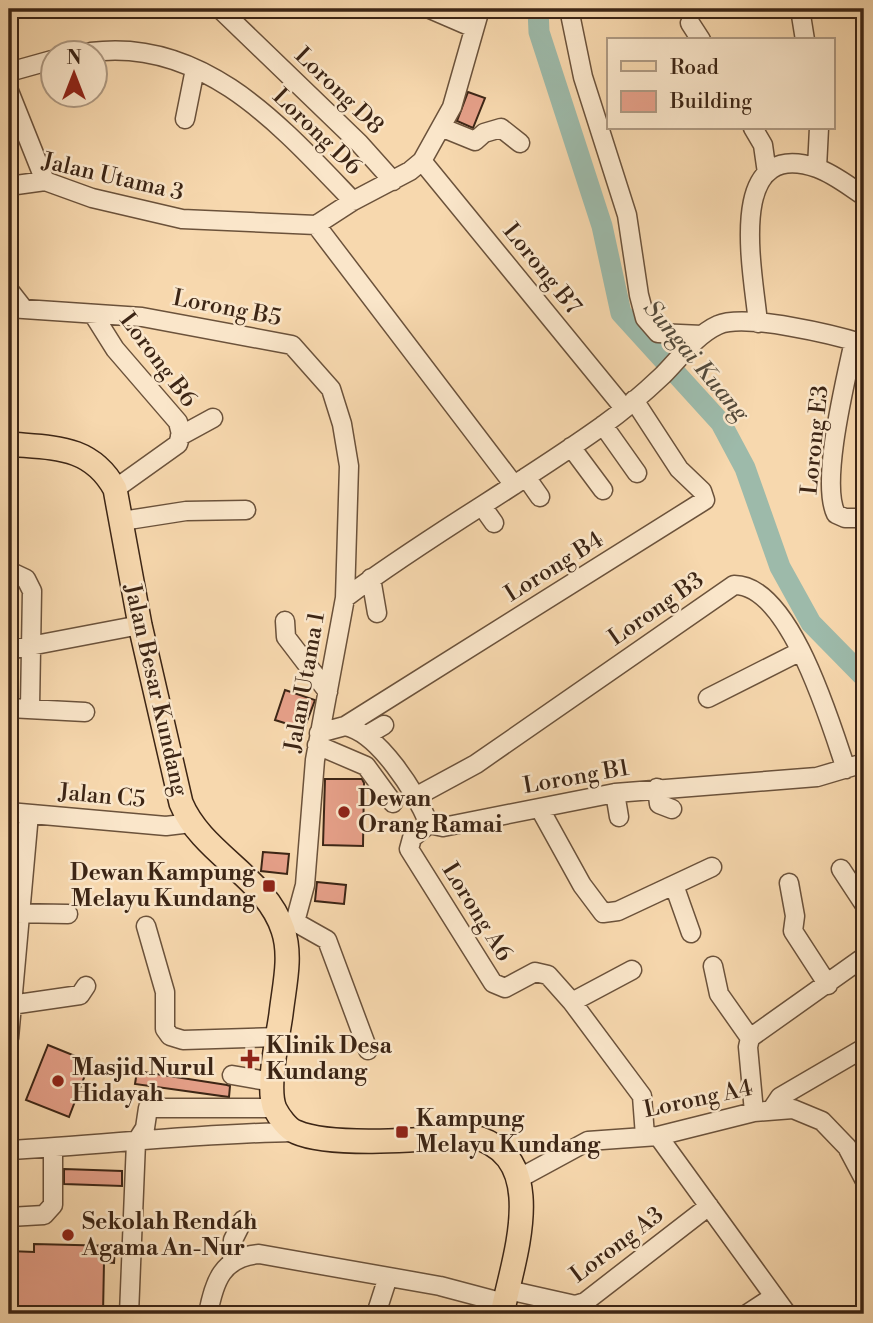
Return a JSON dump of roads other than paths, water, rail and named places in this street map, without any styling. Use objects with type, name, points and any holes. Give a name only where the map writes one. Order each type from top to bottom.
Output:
[{"type":"main road","name":"Jalan Besar Kundang","points":[[9,444],[73,452],[92,459],[104,471],[115,489],[140,625],[181,803],[191,823],[289,925],[273,1082],[275,1108]]},
{"type":"main road","points":[[275,1108],[294,1132],[320,1138],[377,1140],[470,1136],[484,1139],[499,1148],[509,1160],[518,1179],[522,1219],[505,1302]]},
{"type":"street","name":"Lorong D8","points":[[220,9],[359,143],[393,181]]},
{"type":"street","points":[[430,9],[474,27]]},
{"type":"street","points":[[480,9],[452,107],[443,128],[422,160],[393,181],[353,201],[316,225],[520,481],[540,497]]},
{"type":"street","points":[[569,9],[583,77],[627,215],[645,318],[658,332],[702,335],[728,322],[758,323],[859,343]]},
{"type":"street","points":[[800,9],[805,38]]},
{"type":"street","points":[[690,23],[700,38]]},
{"type":"street","name":"Lorong D6","points":[[108,52],[139,52],[205,72],[273,118],[353,201]]},
{"type":"street","points":[[9,72],[38,64]]},
{"type":"street","points":[[185,119],[195,69]]},
{"type":"street","points":[[9,91],[45,181]]},
{"type":"street","points":[[443,128],[475,141],[484,133],[501,128],[520,143]]},
{"type":"street","points":[[754,130],[763,145],[766,173]]},
{"type":"street","points":[[817,168],[819,130]]},
{"type":"street","name":"Lorong B7","points":[[422,160],[629,404]]},
{"type":"street","points":[[758,323],[749,212],[754,190],[766,173],[796,165],[817,168],[864,196]]},
{"type":"street","name":"Jalan Utama 3","points":[[9,186],[45,181],[92,198],[182,219],[316,225]]},
{"type":"street","points":[[9,290],[16,308]]},
{"type":"street","name":"Lorong B5","points":[[16,308],[142,317],[292,345],[311,363],[331,389],[345,438],[349,466],[345,598]]},
{"type":"street","name":"Lorong B6","points":[[93,314],[116,349],[177,422],[180,436],[178,444],[115,489]]},
{"type":"street","name":"Jalan Utama 1","points":[[289,925],[306,886],[318,739],[345,598],[371,578],[603,425],[660,377],[702,335]]},
{"type":"street","name":"Lorong E3","points":[[859,343],[839,413],[830,492],[836,514],[845,518],[864,518]]},
{"type":"street","name":"Lorong B4","points":[[318,739],[345,726],[705,500],[705,494],[679,469],[629,404]]},
{"type":"street","points":[[180,436],[213,418]]},
{"type":"street","points":[[603,425],[637,473]]},
{"type":"street","points":[[571,447],[603,490]]},
{"type":"street","points":[[482,506],[494,523]]},
{"type":"street","points":[[122,521],[186,511],[246,510]]},
{"type":"street","points":[[9,571],[26,579],[32,591],[30,707]]},
{"type":"street","points":[[371,578],[377,613]]},
{"type":"street","name":"Lorong B3","points":[[417,796],[476,764],[734,585],[745,585],[756,592],[782,618],[813,672],[846,769]]},
{"type":"street","points":[[285,621],[286,637],[328,692]]},
{"type":"street","points":[[9,650],[33,648],[140,625]]},
{"type":"street","points":[[708,698],[801,651]]},
{"type":"street","points":[[9,708],[30,707],[85,712]]},
{"type":"street","points":[[367,735],[384,725]]},
{"type":"street","points":[[345,726],[367,735],[417,796],[429,824]]},
{"type":"street","points":[[318,739],[366,766],[393,803]]},
{"type":"street","name":"Lorong B1","points":[[429,824],[443,827],[615,793],[817,777],[864,763]]},
{"type":"street","points":[[657,788],[659,804],[672,810]]},
{"type":"street","points":[[615,793],[619,817]]},
{"type":"street","points":[[540,808],[582,885],[603,913],[618,911],[712,867]]},
{"type":"street","name":"Jalan C5","points":[[9,812],[166,826],[191,823]]},
{"type":"street","points":[[9,1038],[14,913],[29,814]]},
{"type":"street","name":"Lorong A6","points":[[429,824],[412,838],[410,849],[493,983],[505,988],[541,972],[572,1002],[642,1096],[651,1136]]},
{"type":"street","points":[[841,869],[864,904]]},
{"type":"street","points":[[789,883],[795,916],[793,931],[828,985]]},
{"type":"street","points":[[674,885],[691,933]]},
{"type":"street","points":[[14,913],[68,914]]},
{"type":"street","points":[[289,925],[327,940],[368,1050]]},
{"type":"street","points":[[146,926],[159,962],[165,992],[165,1029],[170,1036],[183,1040],[278,1037]]},
{"type":"street","points":[[754,1112],[748,1048],[750,1038],[864,957]]},
{"type":"street","points":[[713,966],[719,994],[750,1038]]},
{"type":"street","points":[[572,1002],[632,970]]},
{"type":"street","points":[[11,1005],[80,995],[86,986]]},
{"type":"street","points":[[772,1109],[780,1097],[864,1048]]},
{"type":"street","points":[[232,1075],[273,1082]]},
{"type":"street","points":[[129,1314],[136,1142],[145,1128],[148,1108],[275,1108]]},
{"type":"street","name":"Lorong A4","points":[[518,1179],[588,1141],[651,1136],[772,1109],[793,1109],[822,1121],[848,1147],[864,1179]]},
{"type":"street","points":[[228,1110],[228,1133]]},
{"type":"street","points":[[9,1150],[228,1133],[294,1132]]},
{"type":"street","points":[[651,1136],[709,1206],[787,1314]]},
{"type":"street","points":[[9,1217],[44,1215],[53,1205],[53,1148]]},
{"type":"street","name":"Lorong A3","points":[[232,1262],[245,1255],[259,1254],[440,1286],[505,1302],[575,1305],[585,1302],[709,1206]]},
{"type":"street","points":[[208,1314],[214,1283],[232,1262],[233,1240],[243,1220]]},
{"type":"street","points":[[376,1314],[388,1277]]},
{"type":"street","points":[[747,1314],[773,1297]]},
{"type":"waterway","name":"Sungai Kuang","points":[[538,9],[539,32],[602,226],[621,313],[721,423],[745,468],[780,567],[811,623],[864,677]]},
{"type":"place","name":"Dewan Orang Ramai","points":[[344,812]]},
{"type":"place","name":"Dewan Kampung Melayu Kundang","points":[[269,886]]},
{"type":"place","name":"Klinik Desa Kundang","points":[[250,1059]]},
{"type":"place","name":"Masjid Nurul Hidayah","points":[[58,1081]]},
{"type":"place","name":"Kampung Melayu Kundang","points":[[402,1132]]},
{"type":"place","name":"Sekolah Rendah Agama An-Nur","points":[[68,1235]]}]
